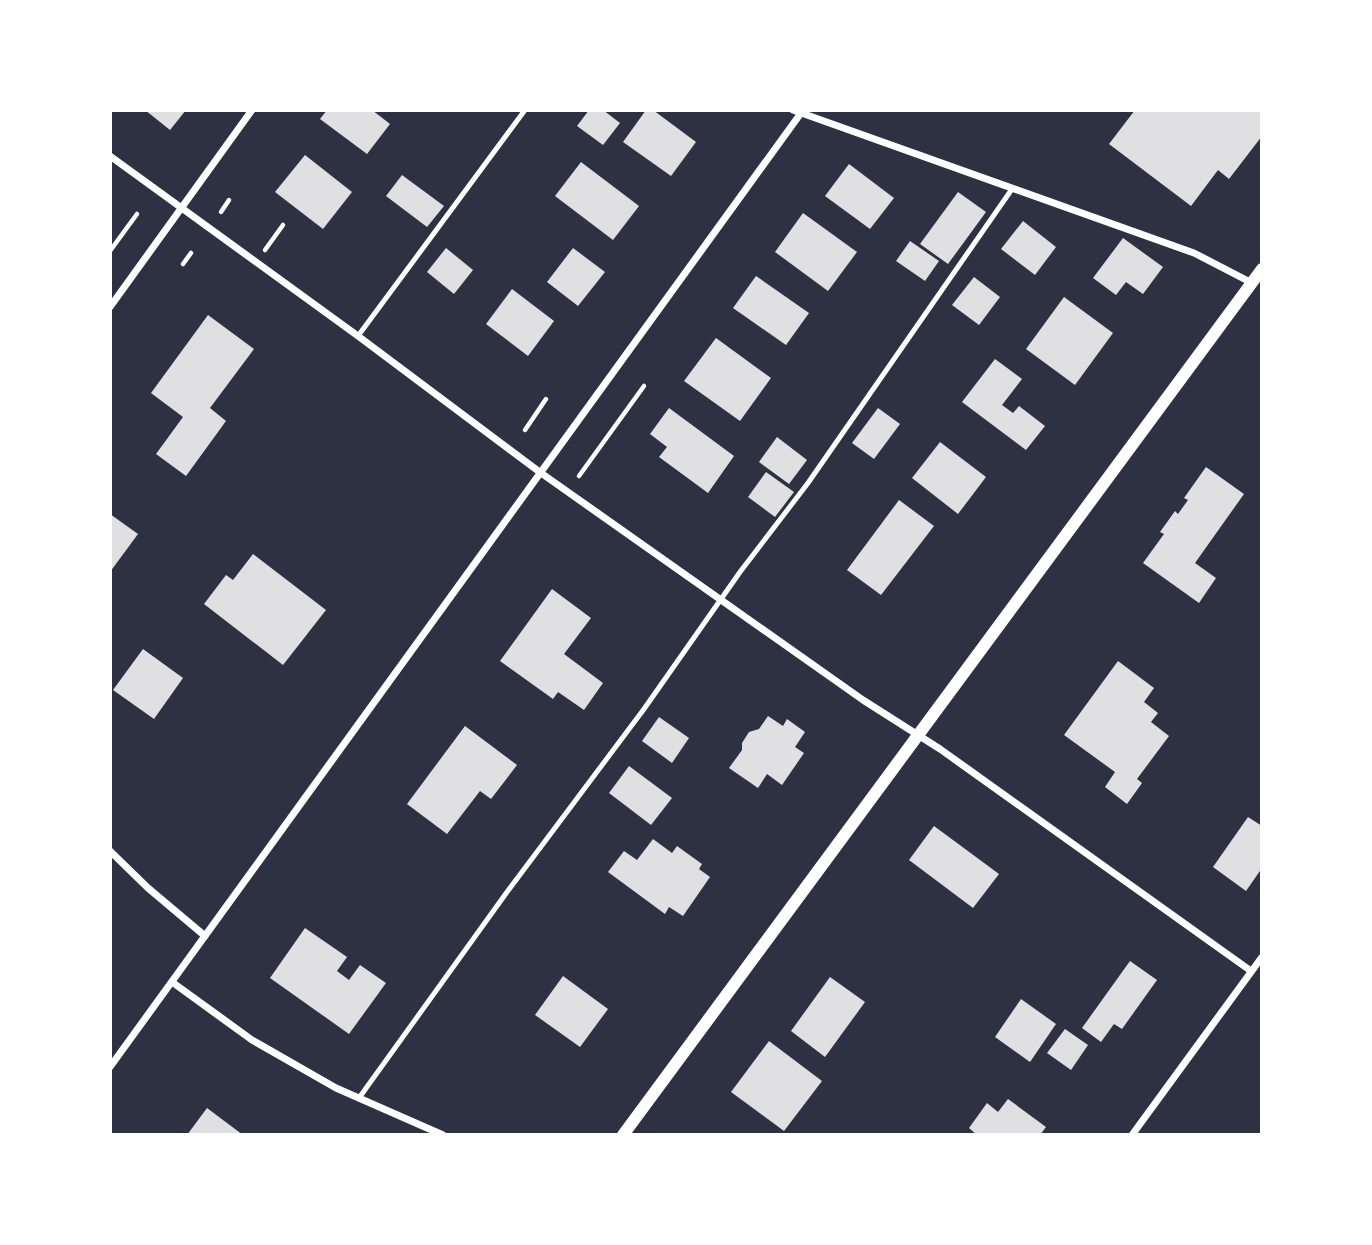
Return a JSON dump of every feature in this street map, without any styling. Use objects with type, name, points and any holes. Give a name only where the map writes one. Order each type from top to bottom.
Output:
[{"type":"street","points":[[110,307],[252,110]]},
{"type":"street","points":[[110,1067],[541,473],[797,112],[1194,253],[1252,283]]},
{"type":"street","points":[[110,156],[358,335],[541,473],[721,600],[940,748],[1251,971]]},
{"type":"street","points":[[623,1135],[1262,269]]},
{"type":"street","points":[[110,851],[148,888],[205,936]]},
{"type":"street","points":[[1132,1135],[1262,957]]},
{"type":"street","points":[[172,982],[252,1040],[335,1088],[443,1135]]},
{"type":"lane","points":[[358,335],[525,110]]},
{"type":"lane","points":[[359,1098],[831,450],[1012,189]]},
{"type":"path","points":[[221,212],[229,200]]},
{"type":"path","points":[[110,251],[137,214]]},
{"type":"path","points":[[270,244],[284,225]]},
{"type":"path","points":[[183,264],[191,253]]},
{"type":"path","points":[[579,476],[644,386]]},
{"type":"path","points":[[524,430],[547,399]]},
{"type":"building","points":[[145,110],[186,110],[170,130]]},
{"type":"building","points":[[327,110],[372,110],[390,124],[367,154],[320,119]]},
{"type":"building","points":[[589,110],[603,110],[620,123],[603,145],[577,126]]},
{"type":"building","points":[[646,110],[653,110],[696,142],[671,176],[623,142]]},
{"type":"building","points":[[1135,110],[1262,110],[1262,136],[1229,179],[1218,170],[1191,206],[1109,144]]},
{"type":"building","points":[[305,155],[352,192],[323,229],[275,192]]},
{"type":"building","points":[[581,162],[639,206],[613,240],[555,196]]},
{"type":"building","points":[[849,164],[894,198],[870,229],[825,196]]},
{"type":"building","points":[[402,175],[444,206],[427,227],[386,196]]},
{"type":"building","points":[[958,192],[986,212],[948,264],[920,244]]},
{"type":"building","points":[[803,213],[857,252],[828,291],[775,252]]},
{"type":"building","points":[[1023,221],[1056,247],[1035,275],[1001,249]]},
{"type":"building","points":[[1123,238],[1163,267],[1143,294],[1126,282],[1116,295],[1093,278]]},
{"type":"building","points":[[910,241],[939,261],[925,281],[896,261]]},
{"type":"building","points":[[446,248],[473,270],[454,294],[427,272]]},
{"type":"building","points":[[573,248],[605,272],[578,306],[547,282]]},
{"type":"building","points":[[756,276],[809,313],[786,345],[733,308]]},
{"type":"building","points":[[974,277],[1000,297],[979,325],[952,305]]},
{"type":"building","points":[[512,289],[554,321],[528,356],[486,324]]},
{"type":"building","points":[[1064,297],[1113,333],[1075,385],[1026,349]]},
{"type":"building","points":[[208,315],[254,349],[210,408],[226,421],[186,476],[156,454],[183,417],[151,393]]},
{"type":"building","points":[[716,338],[771,378],[740,421],[684,381]]},
{"type":"building","points":[[995,359],[1022,379],[1002,405],[1013,413],[1019,406],[1045,426],[1026,450],[962,402]]},
{"type":"building","points":[[669,408],[734,456],[708,493],[659,457],[667,447],[650,434]]},
{"type":"building","points":[[878,408],[900,424],[874,459],[852,443]]},
{"type":"building","points":[[777,437],[807,460],[789,484],[759,462]]},
{"type":"building","points":[[940,442],[986,477],[958,514],[912,478]]},
{"type":"building","points":[[1206,467],[1244,494],[1195,563],[1216,578],[1199,603],[1143,563],[1164,534],[1160,532],[1175,511],[1178,514],[1188,500],[1184,498]]},
{"type":"building","points":[[766,472],[794,492],[775,517],[748,497]]},
{"type":"building","points":[[899,500],[934,526],[881,595],[847,570]]},
{"type":"building","points":[[110,514],[138,534],[110,572]]},
{"type":"building","points":[[253,554],[326,610],[283,665],[204,604],[226,575],[233,580]]},
{"type":"building","points":[[552,589],[591,618],[564,654],[603,683],[584,710],[558,692],[553,699],[500,661]]},
{"type":"building","points":[[143,649],[183,678],[154,719],[113,690]]},
{"type":"building","points":[[1118,661],[1154,688],[1144,702],[1158,713],[1151,722],[1169,736],[1137,779],[1142,783],[1127,804],[1105,787],[1115,772],[1064,735]]},
{"type":"building","points":[[768,716],[783,726],[787,719],[805,732],[795,747],[804,753],[782,785],[767,774],[758,788],[729,768],[742,750],[742,743],[749,732],[759,729]]},
{"type":"building","points":[[659,717],[689,738],[672,763],[642,741]]},
{"type":"building","points":[[465,726],[517,765],[491,799],[480,791],[447,834],[407,804]]},
{"type":"building","points":[[629,766],[672,798],[651,825],[609,793]]},
{"type":"building","points":[[1248,817],[1262,826],[1262,868],[1246,891],[1213,867]]},
{"type":"building","points":[[934,826],[999,874],[973,908],[909,860]]},
{"type":"building","points":[[653,839],[672,853],[677,846],[702,864],[699,869],[710,877],[683,916],[669,907],[665,914],[608,872],[624,851],[637,860]]},
{"type":"building","points":[[305,928],[347,957],[337,971],[349,980],[360,965],[386,983],[349,1034],[270,978]]},
{"type":"building","points":[[1130,961],[1157,980],[1122,1029],[1114,1024],[1101,1042],[1082,1028]]},
{"type":"building","points":[[563,976],[608,1009],[580,1047],[535,1015]]},
{"type":"building","points":[[830,977],[865,1002],[825,1057],[791,1031]]},
{"type":"building","points":[[1021,999],[1056,1024],[1030,1062],[995,1037]]},
{"type":"building","points":[[1065,1029],[1088,1045],[1071,1070],[1047,1053]]},
{"type":"building","points":[[769,1041],[822,1081],[784,1131],[731,1092]]},
{"type":"building","points":[[1008,1099],[1046,1127],[1040,1135],[977,1135],[969,1128],[987,1103],[998,1112]]},
{"type":"building","points":[[207,1108],[243,1135],[187,1135]]}]
